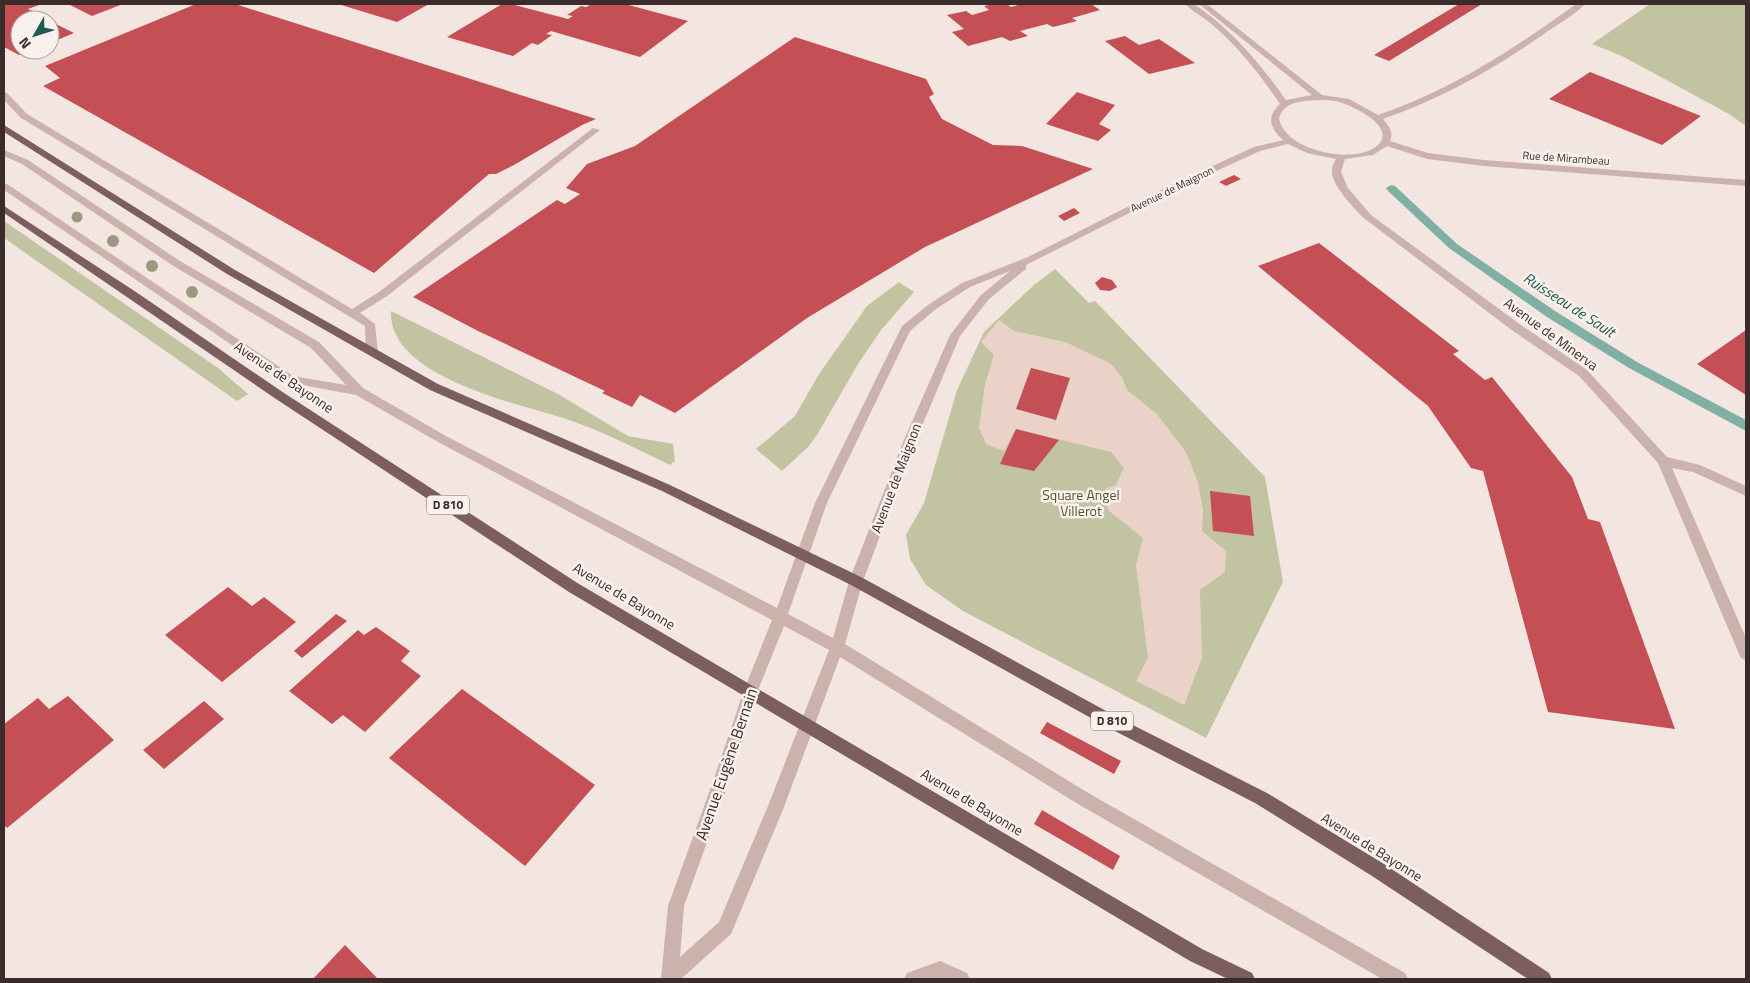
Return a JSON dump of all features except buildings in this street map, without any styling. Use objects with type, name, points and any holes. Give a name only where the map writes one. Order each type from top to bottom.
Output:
[{"type":"main road","name":"Avenue de Bayonne","points":[[4,128],[231,272],[434,387],[666,488],[856,581],[1114,723],[1261,798],[1378,870],[1543,979]]},
{"type":"main road","name":"Avenue de Bayonne","points":[[4,210],[132,294],[280,396],[574,588],[751,690],[806,726],[1196,955],[1246,979]]},
{"type":"street","points":[[1189,4],[1226,32],[1254,62],[1284,104]]},
{"type":"street","points":[[1203,4],[1320,98]]},
{"type":"street","points":[[1378,118],[1429,100],[1463,83],[1504,58],[1581,4]]},
{"type":"street","points":[[4,95],[24,116],[370,324],[372,352]]},
{"type":"street","points":[[1304,98],[1320,98],[1337,98],[1378,118],[1385,126],[1388,135],[1386,143],[1369,154],[1341,157],[1304,149],[1289,141],[1278,131],[1274,120],[1276,111],[1284,104],[1304,98]]},
{"type":"street","points":[[353,313],[382,294],[596,130]]},
{"type":"street","name":"Avenue de Maignon","points":[[802,555],[821,503],[906,329],[932,307],[966,285],[1032,260],[1172,188],[1257,149],[1289,141]]},
{"type":"street","name":"Rue de Mirambeau","points":[[1386,143],[1427,156],[1484,163],[1746,183]]},
{"type":"street","points":[[4,153],[25,162],[176,262],[315,345],[359,391],[442,440],[837,647],[1084,799],[1399,979]]},
{"type":"street","name":"Avenue de Minerva","points":[[1341,157],[1336,174],[1351,198],[1368,217],[1517,328],[1583,373],[1663,461],[1746,654]]},
{"type":"street","points":[[4,186],[290,379],[359,391]]},
{"type":"street","name":"Avenue de Maignon","points":[[806,726],[837,647],[856,581],[910,440],[955,335],[985,297],[1032,260]]},
{"type":"street","points":[[1663,461],[1696,468],[1746,491]]},
{"type":"street","name":"Avenue Eugène Bernain","points":[[673,978],[676,906],[720,786],[751,690],[780,618],[802,555]]},
{"type":"street","name":"Avenue Eugène Bernain","points":[[673,978],[725,928],[776,807],[806,726]]},
{"type":"street","points":[[912,979],[940,970],[961,979]]},
{"type":"green space","points":[[1650,4],[1746,4],[1746,126],[1729,114],[1622,56],[1592,44]]},
{"type":"green space","points":[[4,221],[218,368],[248,394],[237,401],[4,238]]},
{"type":"green space","name":"Square Angel Villerot","points":[[1055,269],[1089,303],[1095,301],[1265,477],[1283,582],[1206,738],[963,611],[926,585],[910,559],[906,535],[924,503],[957,390],[984,332],[1034,285]]},
{"type":"green space","points":[[899,282],[914,292],[881,330],[858,364],[817,435],[808,447],[782,471],[756,449],[795,416],[819,374],[867,306]]},
{"type":"green space","points":[[391,311],[558,394],[628,436],[673,444],[675,461],[670,465],[595,430],[491,396],[461,385],[433,371],[411,354],[396,334]]},
{"type":"shaded area","name":"Square Angel Villerot","points":[[999,320],[1014,331],[1065,342],[1110,363],[1122,377],[1127,390],[1157,414],[1186,452],[1198,482],[1203,510],[1202,531],[1226,551],[1225,572],[1200,590],[1202,658],[1184,705],[1136,681],[1148,658],[1136,565],[1143,538],[1109,511],[1103,499],[1105,489],[1116,485],[1124,468],[1111,452],[1016,429],[1004,451],[986,444],[979,428],[985,384],[994,355],[981,342]],"holes":[[[1031,368],[1070,378],[1056,420],[1016,409]]]},
{"type":"waterway","name":"Ruisseau de Sault","points":[[1391,188],[1453,246],[1551,314],[1633,365],[1746,426]]}]
